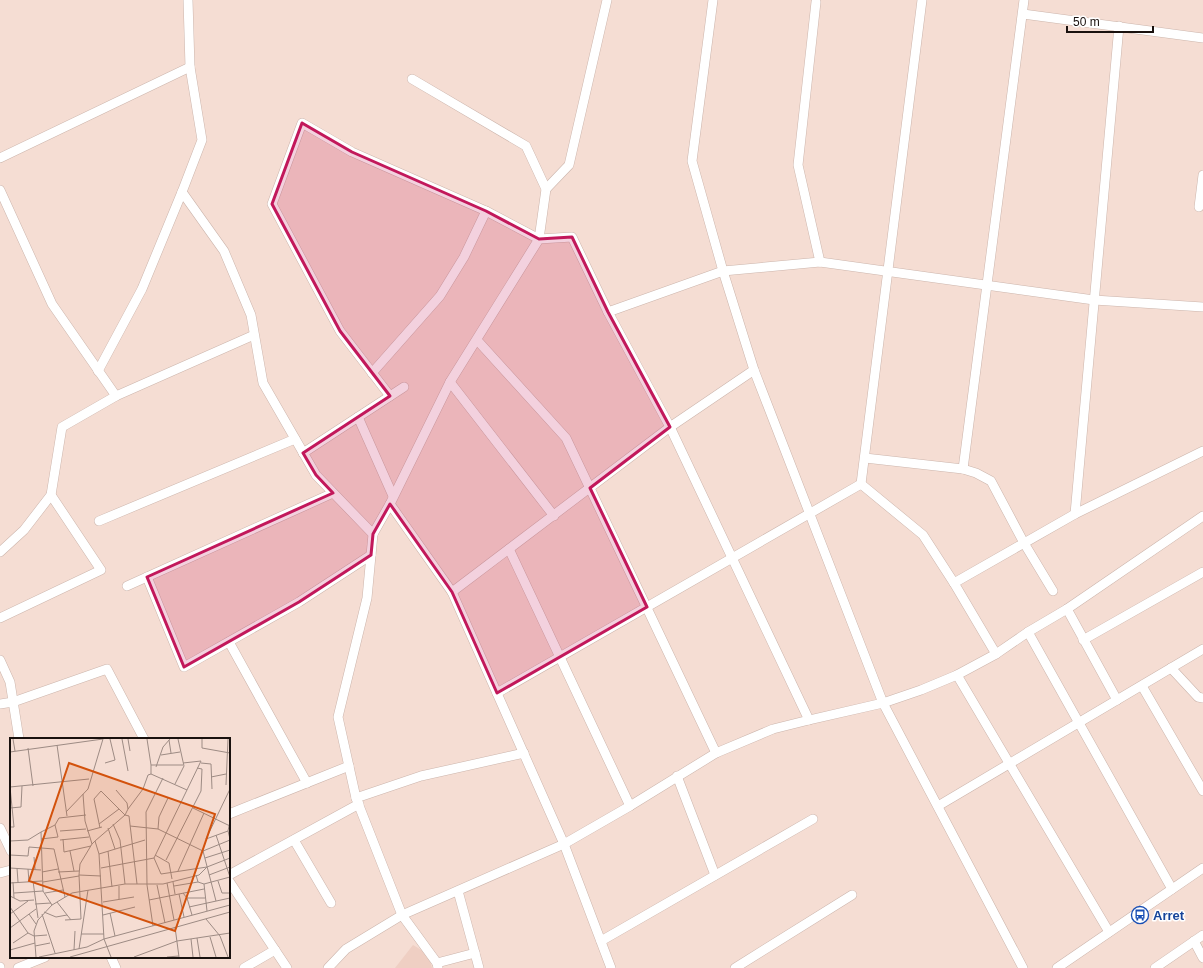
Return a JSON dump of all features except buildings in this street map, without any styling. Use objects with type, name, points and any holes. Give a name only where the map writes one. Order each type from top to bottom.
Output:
[{"type":"street","points":[[98,371],[142,289],[202,140],[190,67],[188,0]]},
{"type":"street","points":[[546,189],[569,165],[606,0]]},
{"type":"street","points":[[713,0],[692,162],[723,271],[754,370],[883,703],[1023,968]]},
{"type":"street","points":[[861,484],[922,0]]},
{"type":"street","points":[[963,469],[1024,0]]},
{"type":"street","points":[[816,2],[798,165],[820,262]]},
{"type":"street","points":[[1022,14],[1203,38]]},
{"type":"street","points":[[1075,514],[1119,26]]},
{"type":"street","points":[[0,158],[190,67]]},
{"type":"street","points":[[412,79],[526,146],[546,189],[539,239],[450,382],[392,500],[373,534],[367,598],[338,717],[358,801],[402,915],[438,965],[475,953]]},
{"type":"street","points":[[390,396],[340,331],[272,204],[302,123],[352,152],[486,211],[539,239],[572,237],[608,312],[670,427],[809,720]]},
{"type":"street","points":[[1203,175],[1199,207],[1203,204]]},
{"type":"street","points":[[0,190],[52,304],[116,396]]},
{"type":"street","points":[[182,192],[224,251],[251,315],[263,383],[316,475],[373,534]]},
{"type":"street","points":[[372,373],[440,296],[464,257],[486,211]]},
{"type":"street","points":[[608,312],[723,271],[820,262],[1094,300],[1203,307]]},
{"type":"street","points":[[0,552],[24,530],[51,495],[62,427],[116,396],[254,335]]},
{"type":"street","points":[[477,340],[566,438],[716,753]]},
{"type":"street","points":[[452,592],[670,427],[754,370]]},
{"type":"street","points":[[450,382],[554,516]]},
{"type":"street","points":[[303,453],[404,387]]},
{"type":"street","points":[[358,417],[392,500],[452,592],[564,844],[611,968]]},
{"type":"street","points":[[99,521],[295,439]]},
{"type":"street","points":[[954,583],[1075,514],[1203,451]]},
{"type":"street","points":[[865,458],[963,469],[976,473],[992,481],[1024,543],[1053,591]]},
{"type":"street","points":[[497,693],[861,484]]},
{"type":"street","points":[[861,484],[924,535],[996,654]]},
{"type":"street","points":[[127,586],[333,493]]},
{"type":"street","points":[[0,618],[101,570],[51,495]]},
{"type":"street","points":[[328,968],[346,949],[402,915],[564,844],[630,806],[716,753],[773,729],[883,703],[922,690],[957,675],[996,654],[1028,632],[1067,610],[1203,516]]},
{"type":"street","points":[[509,550],[630,806]]},
{"type":"street","points":[[147,577],[184,667],[299,602],[371,555]]},
{"type":"street","points":[[1083,640],[1203,572]]},
{"type":"street","points":[[1067,610],[1117,700]]},
{"type":"street","points":[[1028,632],[1172,889]]},
{"type":"street","points":[[229,642],[307,783]]},
{"type":"street","points":[[938,806],[1203,649]]},
{"type":"street","points":[[0,660],[10,682],[19,738]]},
{"type":"street","points":[[1171,668],[1198,697],[1203,698]]},
{"type":"street","points":[[0,704],[13,702],[107,669],[143,738]]},
{"type":"street","points":[[957,675],[1109,932]]},
{"type":"street","points":[[1142,686],[1203,791]]},
{"type":"street","points":[[230,874],[294,840],[358,801],[421,776],[524,753]]},
{"type":"street","points":[[230,814],[349,766]]},
{"type":"street","points":[[677,776],[715,875]]},
{"type":"street","points":[[601,941],[813,819]]},
{"type":"street","points":[[0,828],[10,849]]},
{"type":"street","points":[[294,840],[331,903]]},
{"type":"street","points":[[1056,968],[1203,868]]},
{"type":"street","points":[[0,873],[10,870]]},
{"type":"street","points":[[230,882],[287,968]]},
{"type":"street","points":[[458,891],[479,968]]},
{"type":"street","points":[[736,968],[852,895]]},
{"type":"street","points":[[1155,968],[1203,935]]},
{"type":"street","points":[[1194,941],[1203,958]]},
{"type":"street","points":[[244,968],[275,950]]},
{"type":"street","points":[[18,968],[35,965],[44,958]]},
{"type":"street","points":[[111,958],[116,968]]},
{"type":"highlighted area","points":[[302,123],[352,152],[486,211],[539,239],[572,237],[608,312],[670,427],[590,488],[647,607],[497,693],[452,592],[390,504],[373,534],[371,555],[299,602],[184,667],[147,577],[333,493],[316,475],[303,453],[390,396],[340,331],[272,204]]},
{"type":"shaded area","points":[[413,945],[428,954],[432,968],[395,968]]},
{"type":"place","name":"Arret","points":[[1140,915]]}]
